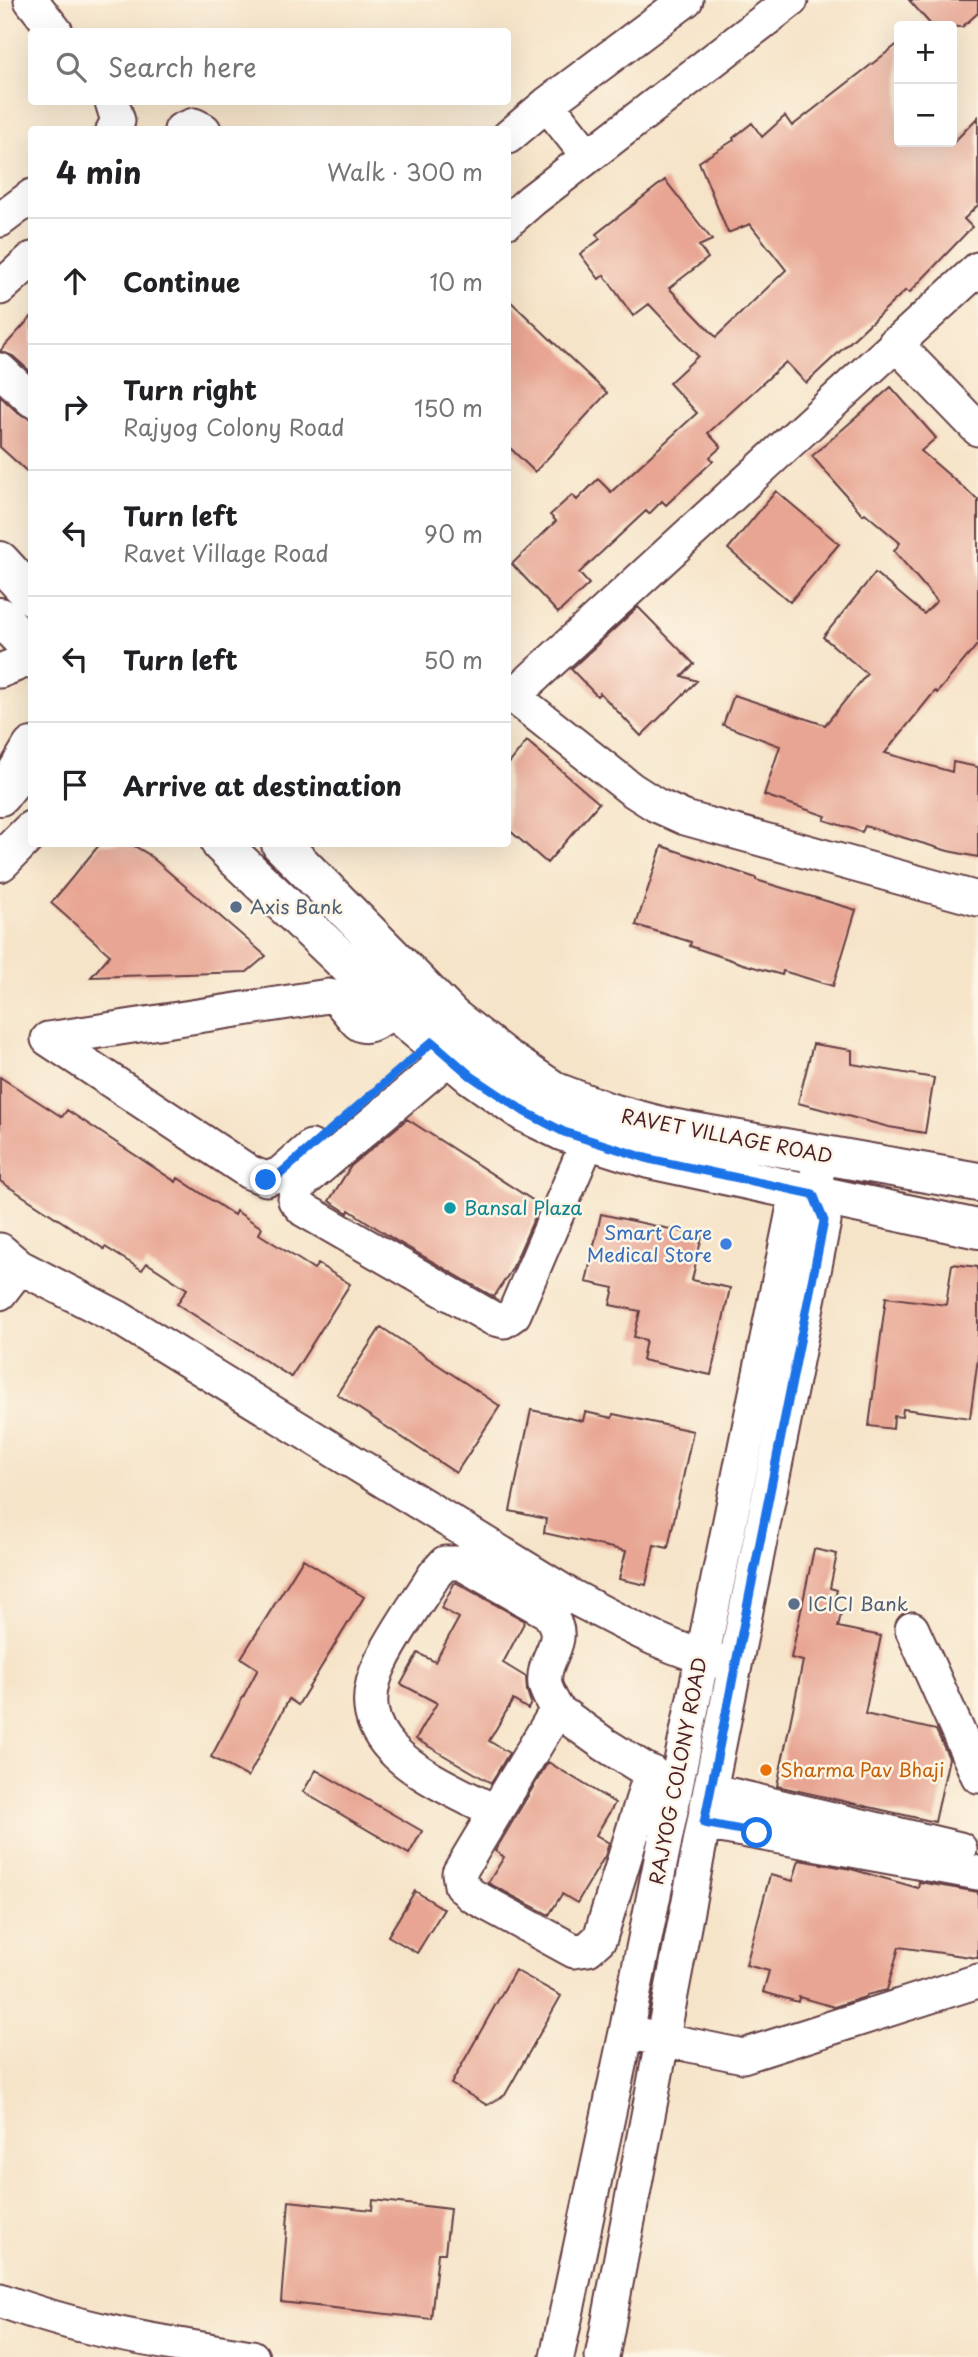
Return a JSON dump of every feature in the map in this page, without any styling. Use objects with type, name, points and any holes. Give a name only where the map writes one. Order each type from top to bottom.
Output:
[{"type":"main road","points":[[0,561],[28,592]]},
{"type":"main road","points":[[0,617],[28,646]]},
{"type":"main road","points":[[0,796],[28,754]]},
{"type":"main road","points":[[0,862],[28,834]]},
{"type":"main road","name":"RAVET VILLAGE ROAD","points":[[224,847],[395,1011],[471,1076],[525,1112],[564,1132],[649,1159],[978,1229]]},
{"type":"main road","name":"RAVET VILLAGE ROAD","points":[[285,847],[452,1017],[505,1058],[556,1092],[608,1112],[664,1127],[978,1181]]},
{"type":"street","points":[[31,0],[53,28]]},
{"type":"street","points":[[511,134],[547,104],[686,0]]},
{"type":"street","points":[[511,219],[791,0]]},
{"type":"street","points":[[547,104],[588,156]]},
{"type":"street","points":[[112,105],[118,121],[115,126]]},
{"type":"street","points":[[0,220],[28,199]]},
{"type":"street","points":[[0,288],[28,264]]},
{"type":"street","points":[[511,693],[978,269]]},
{"type":"street","points":[[895,343],[978,429]]},
{"type":"street","points":[[0,370],[28,396]]},
{"type":"street","points":[[0,671],[28,660]]},
{"type":"street","points":[[511,695],[656,806],[685,818],[978,898]]},
{"type":"street","points":[[395,1011],[370,1026],[363,1027],[356,1023],[335,997],[328,996],[48,1039],[249,1172],[266,1180],[280,1174],[441,1050]]},
{"type":"street","points":[[441,1050],[296,1188],[295,1200],[304,1210],[492,1318],[504,1321],[514,1314],[588,1141]]},
{"type":"street","name":"RAJYOG COLONY ROAD","points":[[602,2357],[734,1664],[824,1221],[813,1194],[821,1156]]},
{"type":"street","name":"RAJYOG COLONY ROAD","points":[[557,2357],[626,2032],[663,1780],[701,1657],[793,1211],[813,1194]]},
{"type":"street","points":[[7,1270],[119,1318],[571,1596],[627,1626],[701,1657],[734,1664]]},
{"type":"street","points":[[495,1812],[416,1770],[392,1750],[370,1710],[372,1688],[381,1662],[435,1574],[445,1563],[461,1563],[547,1612],[557,1623],[559,1636],[545,1683],[557,1710],[604,1744],[663,1780],[600,1938],[588,1949],[574,1951],[471,1895],[461,1885],[459,1873],[557,1710]]},
{"type":"street","points":[[912,1629],[978,1776]]},
{"type":"street","points":[[710,1790],[978,1853]]},
{"type":"street","points":[[704,1823],[978,1873]]},
{"type":"street","points":[[626,2032],[743,2056],[978,1981]]},
{"type":"street","points":[[0,2300],[47,2317],[85,2326],[148,2340],[252,2357]]},
{"type":"building","points":[[909,0],[978,0],[978,13],[962,27],[957,27],[957,21],[928,21]]},
{"type":"building","points":[[894,47],[894,147],[957,147],[957,139],[978,117],[978,205],[964,219],[972,227],[909,293],[906,290],[806,383],[786,362],[708,433],[721,447],[710,457],[713,461],[666,505],[662,501],[649,514],[646,511],[579,573],[589,584],[558,613],[512,564],[556,521],[550,515],[572,495],[577,500],[598,479],[611,492],[697,413],[669,383],[698,356],[649,304],[633,316],[604,275],[599,279],[580,254],[600,239],[596,234],[665,180],[712,240],[699,246],[708,258],[669,288],[716,337],[786,270],[750,224],[728,233],[699,162],[734,140],[733,138],[752,123],[762,137],[785,116],[792,126]]},
{"type":"building","points":[[511,302],[607,393],[535,472],[511,449]]},
{"type":"building","points":[[28,320],[28,369],[13,356],[0,351]]},
{"type":"building","points":[[891,387],[936,438],[921,451],[978,500],[978,644],[937,693],[935,691],[885,753],[952,772],[953,762],[978,767],[978,857],[948,851],[865,826],[862,832],[824,820],[826,816],[764,795],[780,746],[723,725],[734,695],[825,725],[867,674],[823,637],[875,573],[924,614],[937,601],[894,551],[900,543],[865,513],[863,515],[812,456]]},
{"type":"building","points":[[0,396],[19,414],[28,417],[28,472],[0,447]]},
{"type":"building","points":[[776,491],[839,544],[790,602],[728,549]]},
{"type":"building","points":[[638,607],[694,664],[682,676],[697,681],[641,736],[600,693],[597,696],[571,669]]},
{"type":"building","points":[[527,741],[599,803],[547,863],[511,832],[511,761]]},
{"type":"building","points":[[662,846],[756,880],[856,910],[833,986],[783,971],[782,975],[743,964],[690,946],[691,942],[636,925]]},
{"type":"building","points":[[98,847],[136,847],[148,854],[266,956],[247,972],[91,977],[110,955],[51,903]]},
{"type":"building","points":[[813,1044],[852,1050],[852,1064],[934,1078],[925,1133],[889,1127],[798,1103]]},
{"type":"building","points":[[0,1077],[62,1117],[67,1110],[176,1182],[178,1178],[234,1215],[236,1211],[262,1228],[259,1234],[314,1269],[318,1264],[350,1284],[291,1377],[177,1304],[187,1289],[147,1263],[142,1270],[105,1247],[104,1249],[0,1181]]},
{"type":"building","name":"Bansal Plaza","points":[[407,1119],[540,1205],[512,1269],[494,1297],[349,1210],[348,1213],[329,1201],[351,1166]]},
{"type":"building","points":[[601,1214],[702,1236],[692,1280],[730,1288],[711,1375],[642,1360],[646,1340],[634,1337],[640,1311],[610,1305],[614,1288],[586,1282]]},
{"type":"building","points":[[952,1264],[978,1267],[978,1358],[970,1418],[903,1409],[902,1417],[894,1416],[893,1429],[869,1426],[886,1297],[946,1305]]},
{"type":"building","points":[[381,1327],[500,1406],[456,1473],[337,1394]]},
{"type":"building","points":[[531,1410],[583,1421],[585,1412],[612,1418],[613,1414],[693,1431],[668,1548],[654,1545],[646,1585],[619,1579],[626,1551],[544,1533],[546,1519],[510,1511]]},
{"type":"building","points":[[814,1549],[837,1554],[830,1588],[837,1590],[833,1608],[842,1609],[838,1627],[881,1636],[865,1714],[936,1730],[949,1758],[935,1822],[777,1786],[803,1661],[791,1658]]},
{"type":"building","points":[[303,1559],[364,1597],[298,1705],[289,1699],[248,1777],[211,1757],[258,1669],[241,1658]]},
{"type":"building","points":[[455,1582],[525,1621],[503,1663],[526,1677],[531,1703],[528,1709],[513,1700],[489,1741],[509,1753],[491,1783],[416,1739],[437,1703],[401,1684],[418,1653],[435,1662],[459,1618],[441,1608]]},
{"type":"building","points":[[548,1762],[615,1803],[596,1835],[609,1843],[605,1856],[577,1903],[562,1894],[549,1915],[488,1883],[504,1857],[495,1851]]},
{"type":"building","points":[[316,1770],[422,1831],[409,1854],[303,1792]]},
{"type":"building","points":[[799,1860],[851,1869],[918,1888],[919,1882],[978,1892],[978,1958],[899,1947],[887,1990],[834,2007],[799,1997],[798,2002],[763,1992],[769,1971],[746,1965],[770,1875],[793,1881]]},
{"type":"building","points":[[415,1891],[444,1909],[417,1953],[388,1936]]},
{"type":"building","points":[[515,1970],[561,1996],[505,2095],[487,2105],[451,2084]]},
{"type":"building","points":[[373,2200],[450,2209],[445,2253],[438,2253],[431,2319],[281,2302],[289,2201],[372,2210]]},
{"type":"place","name":"Axis Bank","points":[[236,907]]},
{"type":"place","name":"Bansal Plaza","points":[[450,1208]]},
{"type":"place","name":"Smart Care Medical Store","points":[[726,1244]]},
{"type":"place","name":"ICICI Bank","points":[[794,1604]]},
{"type":"place","name":"Sharma Pav Bhaji","points":[[766,1770]]},
{"type":"route","points":[[266,1180],[280,1174],[432,1042],[471,1076],[525,1112],[564,1132],[649,1159],[813,1194],[824,1221],[704,1823],[757,1833]]}]
